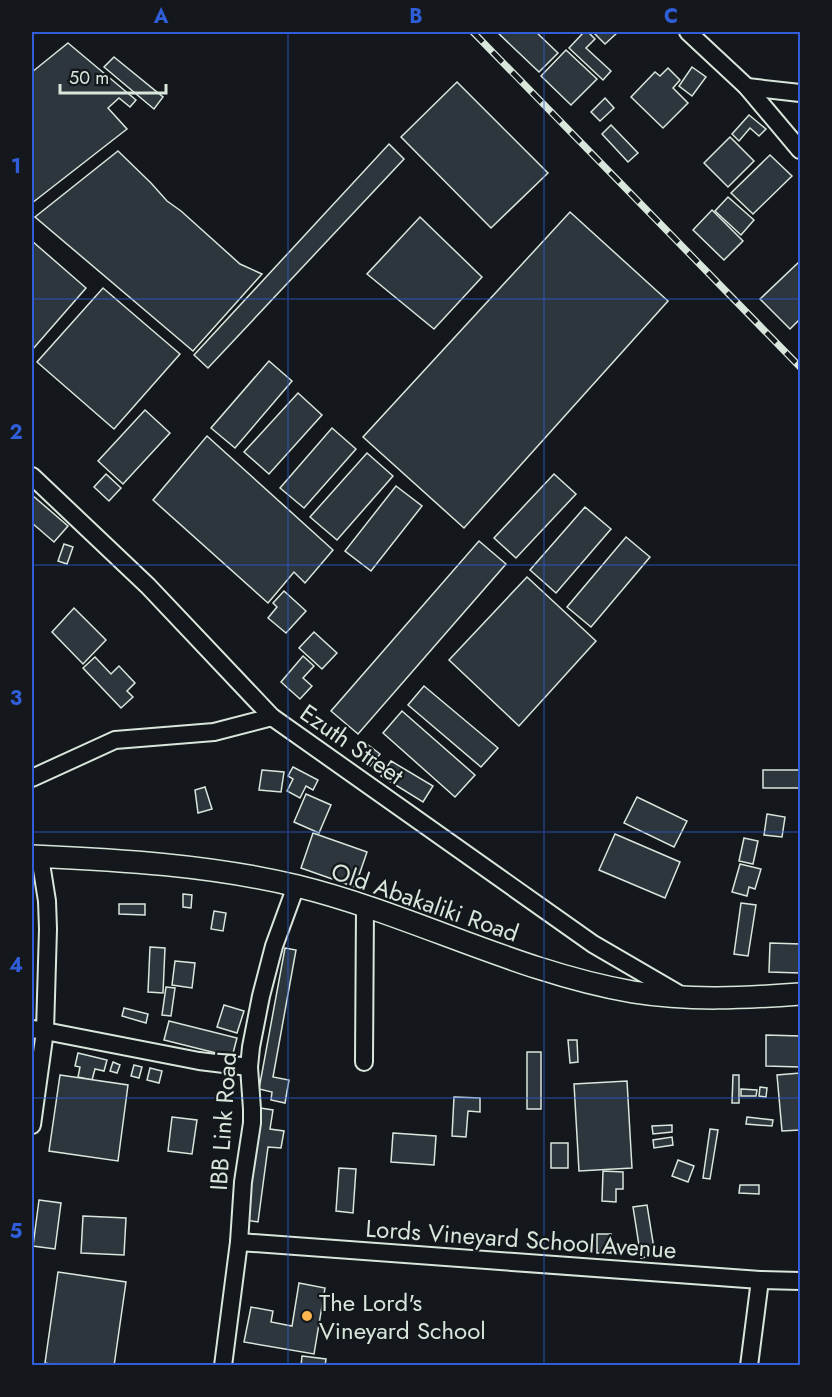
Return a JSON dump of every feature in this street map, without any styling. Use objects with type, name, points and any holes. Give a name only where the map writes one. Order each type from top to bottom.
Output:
[{"type":"main road","name":"Old Abakaliki Road","points":[[36,857],[186,866],[296,886],[589,982],[633,992],[687,998],[801,994]]},
{"type":"street","points":[[688,32],[747,87],[801,150]]},
{"type":"street","points":[[747,87],[801,93]]},
{"type":"street","name":"Ezuth Street","points":[[32,476],[147,586],[272,717],[593,944],[687,998]]},
{"type":"street","points":[[32,778],[115,740],[214,732],[272,717]]},
{"type":"street","points":[[32,1125],[48,929],[47,901],[36,857]]},
{"type":"street","name":"IBB Link Road","points":[[223,1365],[239,1242],[243,1182],[252,1109],[249,1067],[274,946],[296,886]]},
{"type":"street","points":[[363,1062],[365,907]]},
{"type":"street","points":[[38,1030],[199,1061],[249,1067]]},
{"type":"street","name":"Lords Vineyard School Avenue","points":[[239,1242],[760,1280],[801,1281]]},
{"type":"street","points":[[749,1365],[760,1280]]},
{"type":"building","points":[[497,32],[536,32],[558,53],[539,72]]},
{"type":"building","points":[[584,32],[588,32],[595,39],[586,48],[611,71],[603,80],[569,48]]},
{"type":"building","points":[[593,32],[618,32],[605,44]]},
{"type":"building","points":[[68,43],[136,100],[130,107],[119,98],[108,108],[127,129],[32,203],[32,72]]},
{"type":"building","points":[[566,50],[597,79],[571,105],[541,76]]},
{"type":"building","points":[[114,57],[163,97],[154,109],[104,67]]},
{"type":"building","points":[[692,67],[706,77],[692,96],[679,86]]},
{"type":"building","points":[[668,68],[680,80],[673,88],[688,103],[663,128],[631,97],[655,72],[660,76]]},
{"type":"building","points":[[457,82],[548,173],[491,228],[401,137]]},
{"type":"building","points":[[605,98],[614,108],[600,121],[591,112]]},
{"type":"building","points":[[749,115],[766,129],[759,136],[750,128],[739,141],[732,134]]},
{"type":"building","points":[[611,125],[638,153],[628,162],[602,134]]},
{"type":"building","points":[[730,137],[754,161],[728,187],[704,163]]},
{"type":"building","points":[[389,144],[404,159],[208,368],[194,355]]},
{"type":"building","points":[[118,151],[167,201],[240,264],[262,274],[193,351],[35,217]]},
{"type":"building","points":[[770,155],[792,176],[753,214],[731,193]]},
{"type":"building","points":[[728,197],[754,220],[741,235],[715,211]]},
{"type":"building","points":[[712,210],[743,241],[724,260],[693,230]]},
{"type":"building","points":[[570,212],[668,301],[464,528],[363,437]]},
{"type":"building","points":[[420,217],[482,277],[434,329],[367,274]]},
{"type":"building","points":[[32,241],[86,288],[32,350]]},
{"type":"building","points":[[800,261],[800,319],[790,329],[760,299]]},
{"type":"building","points":[[103,288],[180,354],[114,429],[37,362]]},
{"type":"building","points":[[269,361],[292,381],[235,448],[211,428]]},
{"type":"building","points":[[298,393],[322,415],[269,474],[244,452]]},
{"type":"building","points":[[145,410],[170,433],[123,484],[98,461]]},
{"type":"building","points":[[332,428],[356,449],[304,508],[280,488]]},
{"type":"building","points":[[207,436],[333,550],[305,583],[294,572],[268,603],[153,500]]},
{"type":"building","points":[[367,453],[393,476],[337,540],[310,517]]},
{"type":"building","points":[[106,474],[121,488],[109,501],[94,487]]},
{"type":"building","points":[[554,474],[576,494],[516,558],[494,538]]},
{"type":"building","points":[[396,486],[422,506],[371,571],[345,551]]},
{"type":"building","points":[[32,495],[68,526],[54,542],[32,523]]},
{"type":"building","points":[[585,507],[611,529],[556,593],[530,570]]},
{"type":"building","points":[[626,537],[650,557],[591,627],[567,607]]},
{"type":"building","points":[[479,541],[506,564],[358,734],[331,711]]},
{"type":"building","points":[[64,544],[73,547],[67,564],[58,561]]},
{"type":"building","points":[[527,577],[596,641],[519,726],[449,660]]},
{"type":"building","points":[[284,591],[306,611],[286,633],[268,618],[277,607],[273,603]]},
{"type":"building","points":[[74,608],[106,640],[83,664],[52,632]]},
{"type":"building","points":[[314,632],[337,653],[322,669],[299,648]]},
{"type":"building","points":[[303,656],[314,666],[303,678],[312,686],[300,699],[281,682]]},
{"type":"building","points":[[95,657],[111,674],[119,666],[135,683],[127,691],[133,697],[121,708],[83,668]]},
{"type":"building","points":[[424,686],[498,748],[481,767],[408,705]]},
{"type":"building","points":[[402,711],[475,775],[455,797],[383,733]]},
{"type":"building","points":[[367,744],[380,754],[370,766],[358,755]]},
{"type":"building","points":[[391,761],[433,786],[423,802],[381,776]]},
{"type":"building","points":[[293,767],[318,780],[313,790],[306,786],[300,798],[287,791],[293,779],[288,776]]},
{"type":"building","points":[[262,770],[284,772],[281,792],[259,790]]},
{"type":"building","points":[[763,770],[800,770],[800,788],[763,788]]},
{"type":"building","points":[[205,787],[212,809],[198,813],[195,790]]},
{"type":"building","points":[[306,794],[331,805],[319,833],[294,822]]},
{"type":"building","points":[[637,797],[687,821],[674,847],[624,823]]},
{"type":"building","points":[[767,814],[785,817],[782,837],[764,835]]},
{"type":"building","points":[[313,833],[367,852],[355,887],[301,868]]},
{"type":"building","points":[[615,834],[680,862],[665,898],[599,870]]},
{"type":"building","points":[[744,838],[758,841],[753,864],[739,861]]},
{"type":"building","points":[[740,864],[761,869],[755,889],[749,887],[747,896],[732,892]]},
{"type":"building","points":[[183,894],[192,895],[191,908],[183,907]]},
{"type":"building","points":[[741,903],[756,905],[748,956],[734,954]]},
{"type":"building","points":[[119,904],[145,904],[145,915],[119,914]]},
{"type":"building","points":[[214,911],[226,913],[223,931],[211,929]]},
{"type":"building","points":[[770,943],[800,944],[800,973],[769,972]]},
{"type":"building","points":[[150,947],[165,948],[163,993],[148,992]]},
{"type":"building","points":[[285,948],[296,950],[273,1077],[289,1080],[285,1103],[271,1100],[272,1092],[259,1089]]},
{"type":"building","points":[[175,961],[195,963],[192,988],[172,985]]},
{"type":"building","points":[[166,987],[175,988],[171,1016],[162,1015]]},
{"type":"building","points":[[224,1005],[244,1011],[237,1033],[217,1027]]},
{"type":"building","points":[[124,1008],[148,1014],[146,1023],[122,1016]]},
{"type":"building","points":[[169,1021],[237,1038],[232,1057],[164,1040]]},
{"type":"building","points":[[766,1035],[800,1036],[800,1067],[766,1066]]},
{"type":"building","points":[[568,1040],[577,1040],[578,1062],[570,1063]]},
{"type":"building","points":[[527,1052],[541,1052],[541,1109],[527,1109]]},
{"type":"building","points":[[78,1053],[107,1060],[104,1071],[95,1069],[92,1080],[78,1077],[80,1067],[75,1066]]},
{"type":"building","points":[[113,1062],[120,1065],[117,1073],[110,1071]]},
{"type":"building","points":[[134,1065],[142,1067],[139,1078],[131,1076]]},
{"type":"building","points":[[150,1068],[162,1071],[159,1083],[147,1080]]},
{"type":"building","points":[[800,1073],[800,1130],[782,1131],[777,1075]]},
{"type":"building","points":[[60,1075],[128,1085],[118,1161],[49,1151]]},
{"type":"building","points":[[733,1075],[739,1075],[739,1103],[732,1103]]},
{"type":"building","points":[[627,1081],[632,1168],[579,1171],[574,1084]]},
{"type":"building","points":[[760,1087],[767,1088],[766,1097],[759,1096]]},
{"type":"building","points":[[741,1089],[757,1090],[756,1096],[741,1096]]},
{"type":"building","points":[[454,1097],[480,1098],[480,1112],[468,1111],[466,1137],[452,1136]]},
{"type":"building","points":[[260,1108],[273,1110],[270,1129],[284,1131],[281,1148],[268,1147],[258,1222],[246,1220]]},
{"type":"building","points":[[172,1117],[197,1120],[192,1154],[168,1151]]},
{"type":"building","points":[[747,1117],[773,1120],[772,1126],[746,1124]]},
{"type":"building","points":[[672,1125],[672,1132],[653,1134],[652,1126]]},
{"type":"building","points":[[710,1129],[718,1130],[710,1179],[703,1178]]},
{"type":"building","points":[[393,1133],[436,1136],[434,1165],[391,1162]]},
{"type":"building","points":[[672,1137],[673,1145],[654,1148],[653,1140]]},
{"type":"building","points":[[551,1143],[568,1143],[568,1168],[551,1168]]},
{"type":"building","points":[[678,1160],[694,1166],[688,1182],[672,1176]]},
{"type":"building","points":[[339,1168],[356,1169],[353,1213],[336,1211]]},
{"type":"building","points":[[603,1171],[623,1172],[623,1189],[616,1189],[616,1202],[602,1201]]},
{"type":"building","points":[[740,1185],[759,1185],[759,1194],[739,1193]]},
{"type":"building","points":[[39,1200],[61,1203],[55,1249],[33,1246]]},
{"type":"building","points":[[647,1205],[655,1255],[641,1258],[633,1207]]},
{"type":"building","points":[[83,1216],[126,1218],[124,1255],[81,1253]]},
{"type":"building","points":[[597,1234],[611,1234],[611,1253],[597,1253]]},
{"type":"building","points":[[58,1272],[126,1282],[114,1366],[60,1366],[45,1363]]},
{"type":"building","name":"The Lord's Vineyard School","points":[[299,1283],[325,1288],[314,1354],[244,1342],[251,1307],[273,1311],[271,1322],[292,1326]]},
{"type":"building","points":[[302,1356],[326,1359],[325,1366],[301,1366]]},
{"type":"railway","points":[[473,32],[800,367]]},
{"type":"place","name":"The Lord's Vineyard School","points":[[307,1316]]}]
